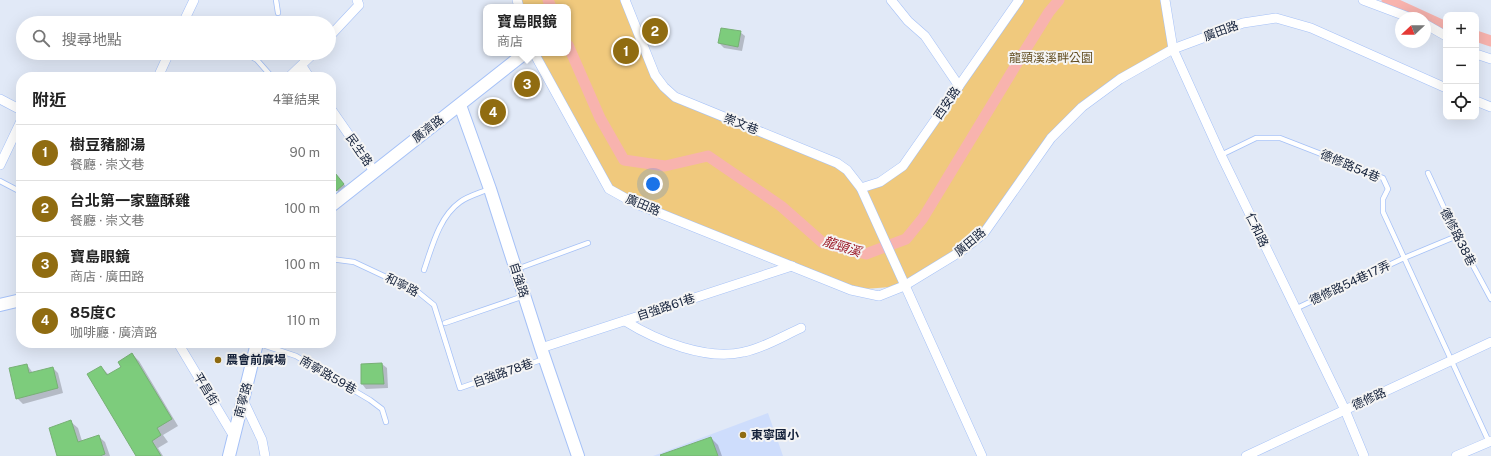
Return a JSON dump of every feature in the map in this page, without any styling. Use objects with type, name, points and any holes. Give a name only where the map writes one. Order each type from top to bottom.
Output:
[{"type":"street","points":[[186,16],[194,0]]},
{"type":"street","points":[[336,30],[359,5],[358,0]]},
{"type":"street","name":"崇文巷","points":[[625,0],[655,75],[664,87],[675,97],[837,163],[847,170],[861,188],[982,456]]},
{"type":"street","points":[[891,0],[908,20],[925,36],[959,86]]},
{"type":"street","name":"西安路","points":[[861,188],[880,182],[903,166],[1019,0]]},
{"type":"street","name":"仁和路","points":[[1165,0],[1173,49],[1221,155],[1345,410],[1364,456]]},
{"type":"street","points":[[1363,0],[1395,12]]},
{"type":"street","name":"廣田路","points":[[536,56],[608,189],[634,203],[851,290],[879,296],[904,286],[963,250],[984,233],[1051,138],[1082,107],[1120,79],[1173,49],[1243,23],[1276,18],[1311,28],[1443,87]]},
{"type":"street","points":[[1431,27],[1443,34]]},
{"type":"street","points":[[1479,55],[1491,59]]},
{"type":"street","name":"廣濟路","points":[[336,202],[521,56]]},
{"type":"street","points":[[162,72],[166,60]]},
{"type":"street","points":[[295,72],[308,60]]},
{"type":"street","points":[[302,66],[306,72]]},
{"type":"street","points":[[0,99],[16,107]]},
{"type":"street","points":[[1479,101],[1491,107]]},
{"type":"street","name":"自強路","points":[[460,105],[490,189],[543,354],[578,456]]},
{"type":"street","name":"民生路","points":[[336,116],[374,171]]},
{"type":"street","points":[[0,164],[16,131]]},
{"type":"street","name":"自強路61巷","points":[[543,354],[625,321],[792,266]]},
{"type":"street","points":[[0,305],[16,301]]},
{"type":"street","points":[[625,321],[637,328],[702,353],[724,355],[746,352],[801,328]]},
{"type":"street","name":"德修路","points":[[1246,456],[1491,342]]},
{"type":"street","name":"平昌街","points":[[181,348],[234,435]]},
{"type":"street","name":"南寧路","points":[[229,456],[256,348]]},
{"type":"street","points":[[244,400],[262,440],[265,456]]},
{"type":"street","points":[[1456,456],[1490,441]]},
{"type":"lane","points":[[276,0],[278,13]]},
{"type":"lane","points":[[257,60],[268,72]]},
{"type":"lane","name":"德修路54巷","points":[[1221,155],[1256,138],[1280,138],[1383,178],[1388,190],[1383,199],[1383,212],[1451,361],[1490,441]]},
{"type":"lane","name":"德修路38巷","points":[[1428,173],[1457,236],[1491,299]]},
{"type":"lane","points":[[0,181],[16,189]]},
{"type":"lane","points":[[424,270],[434,241],[448,213],[460,201],[490,189]]},
{"type":"lane","name":"德修路54巷17弄","points":[[1296,309],[1404,258],[1457,236]]},
{"type":"lane","points":[[516,269],[588,243]]},
{"type":"lane","name":"和寧路","points":[[336,260],[354,262],[418,292],[434,305],[460,388]]},
{"type":"lane","points":[[445,323],[524,296]]},
{"type":"lane","name":"南寧路59巷","points":[[272,348],[296,356],[352,389],[382,409],[386,422]]},
{"type":"lane","name":"自強路78巷","points":[[460,388],[543,354]]},
{"type":"shaded area","name":"東寧國小","points":[[768,413],[783,456],[653,456]]},
{"type":"green space","name":"龍頸溪溪畔公園","points":[[517,0],[627,0],[655,75],[675,97],[837,163],[861,188],[903,166],[1019,0],[1165,0],[1173,49],[1120,79],[1051,138],[984,233],[904,286],[851,290],[609,189],[536,56],[571,56],[571,4],[518,4]]},
{"type":"building","points":[[721,28],[741,31],[738,47],[718,43]]},
{"type":"building","points":[[336,174],[344,184],[336,191]]},
{"type":"building","points":[[132,353],[172,419],[157,428],[161,435],[152,441],[161,456],[136,456],[87,374],[101,366],[107,375],[121,367],[118,362]]},
{"type":"building","points":[[382,363],[384,384],[361,384],[361,364]]},
{"type":"building","points":[[27,364],[29,373],[53,367],[58,388],[16,399],[9,368]]},
{"type":"building","points":[[71,420],[78,442],[99,435],[105,454],[100,456],[57,456],[49,428]]},
{"type":"building","points":[[711,437],[718,456],[660,455]]},
{"type":"waterway","name":"龍頸溪","points":[[548,0],[550,4]]},
{"type":"waterway","name":"龍頸溪","points":[[571,52],[600,118],[624,160],[665,166],[708,156],[781,206],[823,243],[866,254],[906,239],[923,218],[1019,60],[1049,12],[1059,0]]},
{"type":"waterway","name":"龍頸溪","points":[[1387,0],[1443,26]]},
{"type":"waterway","name":"龍頸溪","points":[[1479,37],[1491,41]]},
{"type":"place","name":"台北第一家鹽酥雞","points":[[655,31]]},
{"type":"place","name":"樹豆豬腳湯","points":[[626,51]]},
{"type":"place","name":"寶島眼鏡","points":[[527,84]]},
{"type":"place","name":"85度C","points":[[493,112]]},
{"type":"place","name":"農會前廣場","points":[[218,360]]},
{"type":"place","name":"東寧國小","points":[[743,435]]}]
